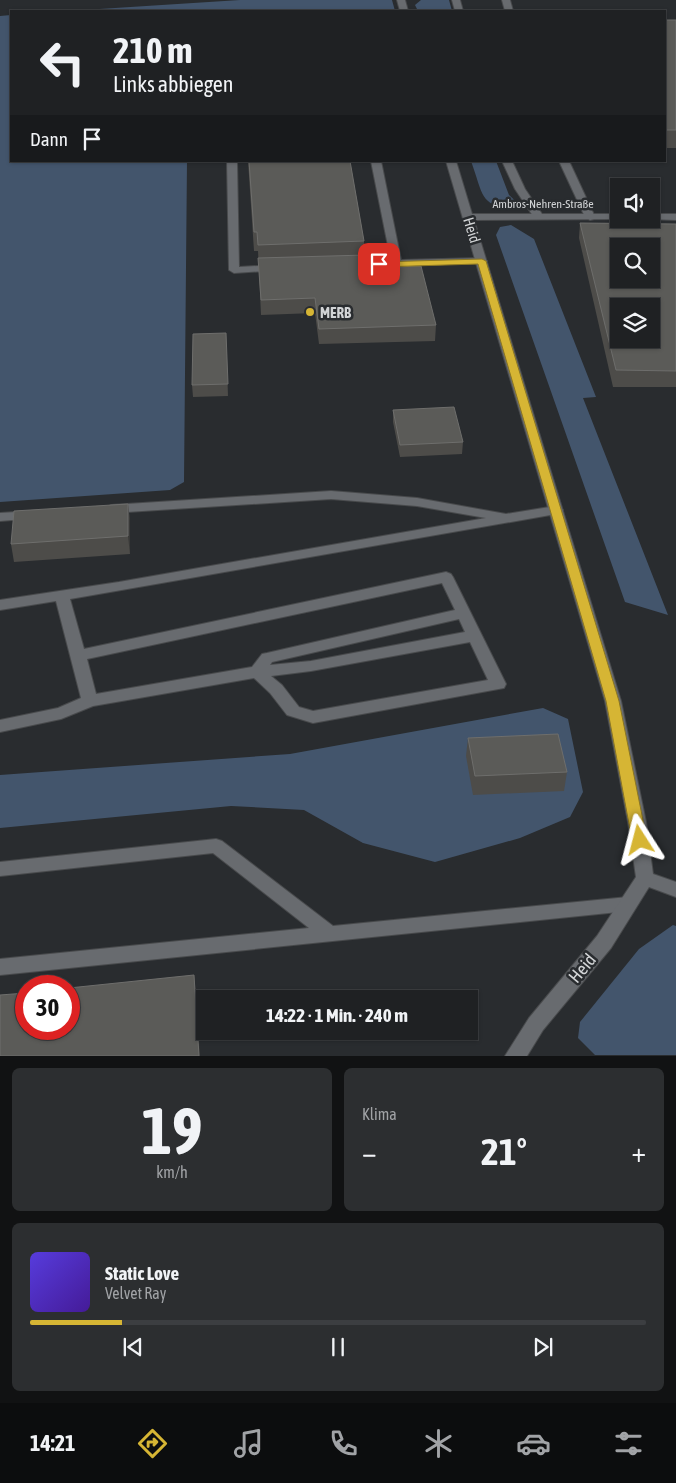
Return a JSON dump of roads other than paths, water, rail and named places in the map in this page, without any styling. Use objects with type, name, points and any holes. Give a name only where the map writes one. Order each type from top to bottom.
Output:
[{"type":"street","points":[[232,162],[234,270],[292,268]]},
{"type":"street","points":[[339,266],[397,264],[376,162]]},
{"type":"street","name":"Heid","points":[[451,162],[613,701],[637,822],[645,878],[604,942],[536,1024],[515,1056]]},
{"type":"street","points":[[507,162],[520,189],[539,217]]},
{"type":"street","points":[[564,162],[590,217]]},
{"type":"street","name":"Ambros-Nehren-Straße","points":[[468,217],[610,217]]},
{"type":"street","points":[[660,217],[676,217]]},
{"type":"street","points":[[97,510],[331,495],[417,502],[510,518]]},
{"type":"street","points":[[0,605],[556,510]]},
{"type":"street","points":[[0,517],[49,514]]},
{"type":"street","points":[[78,656],[446,577],[473,636],[498,684],[313,717],[293,711],[276,689],[257,672]]},
{"type":"street","points":[[62,595],[90,701]]},
{"type":"street","points":[[257,672],[267,658],[463,613]]},
{"type":"street","points":[[0,726],[61,713],[90,701],[257,672],[311,666],[473,636]]},
{"type":"street","points":[[0,869],[216,846],[330,934]]},
{"type":"street","points":[[645,878],[676,890]]},
{"type":"street","points":[[0,966],[628,904]]},
{"type":"lane","points":[[397,264],[482,261]]},
{"type":"place","name":"MERB","points":[[310,312]]}]
